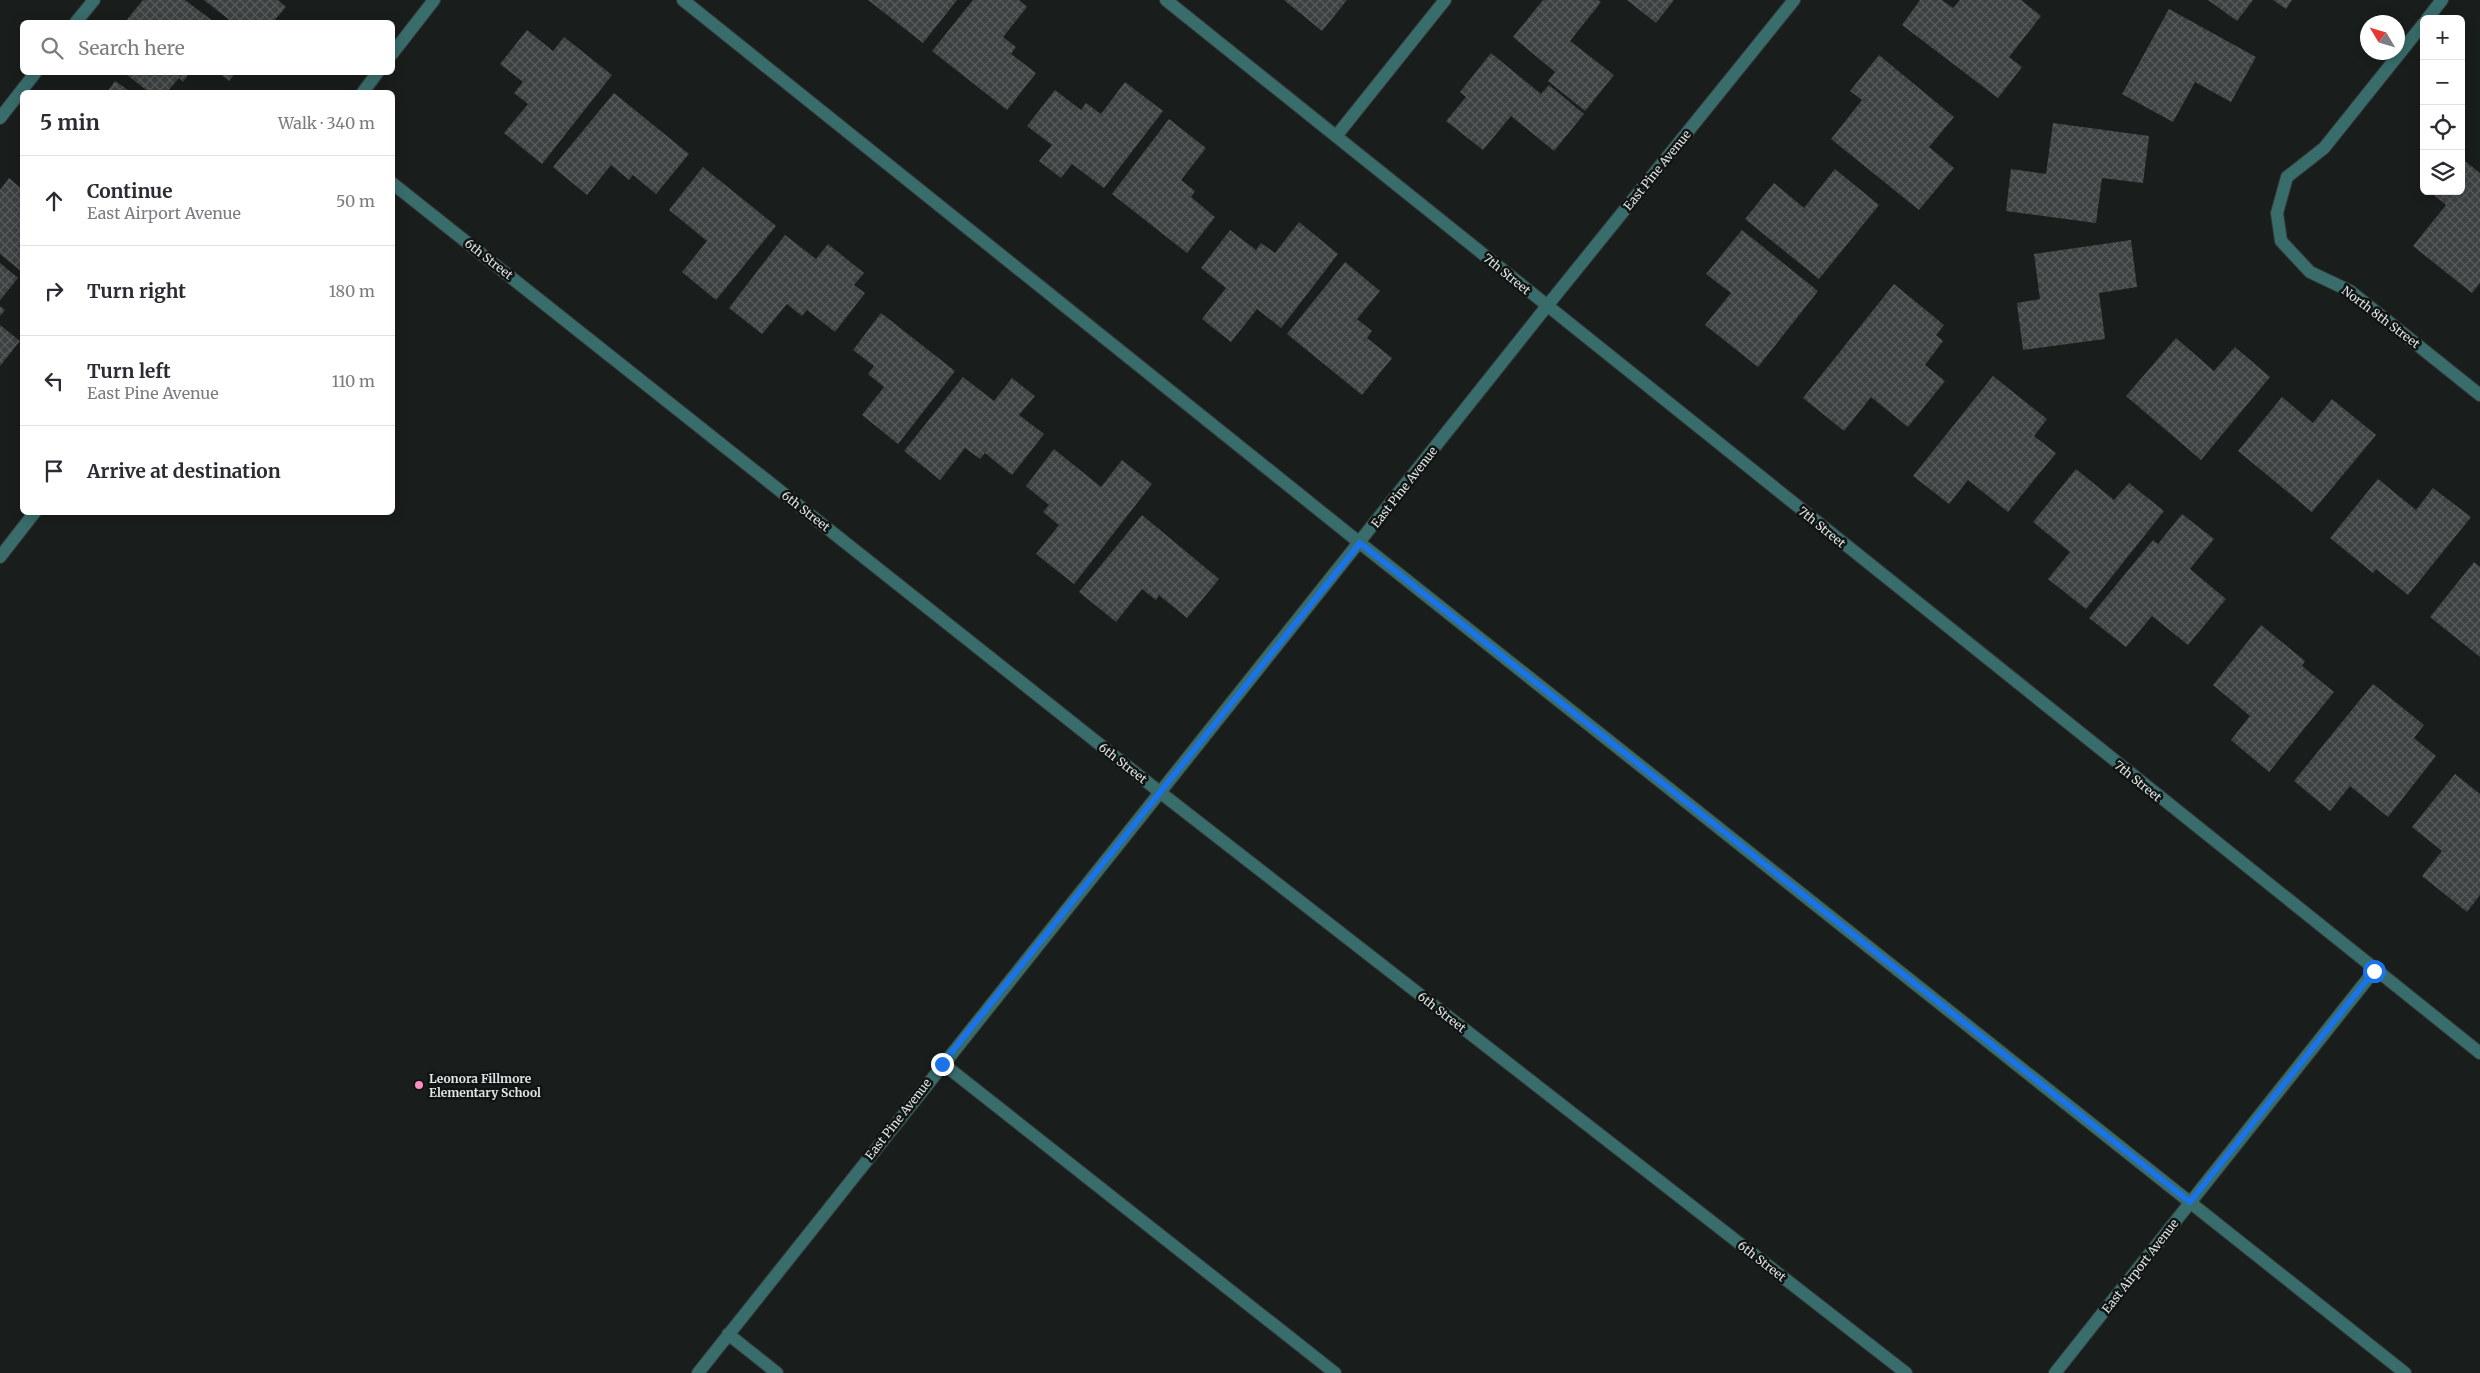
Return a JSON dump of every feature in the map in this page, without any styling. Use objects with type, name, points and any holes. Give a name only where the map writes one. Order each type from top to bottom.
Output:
[{"type":"street","points":[[78,20],[94,0]]},
{"type":"street","points":[[395,50],[434,0]]},
{"type":"street","points":[[683,0],[1360,543],[2405,1373]]},
{"type":"street","name":"7th Street","points":[[1166,0],[1337,135],[2374,971],[2480,1053]]},
{"type":"street","points":[[1337,135],[1445,0]]},
{"type":"street","name":"East Pine Avenue","points":[[698,1373],[1547,306],[1794,0]]},
{"type":"street","points":[[2430,15],[2442,0]]},
{"type":"street","name":"North 8th Street","points":[[2420,28],[2324,148],[2288,177],[2277,213],[2281,241],[2310,272],[2350,291],[2480,395]]},
{"type":"street","points":[[22,90],[34,75]]},
{"type":"street","points":[[364,90],[376,75]]},
{"type":"street","points":[[0,118],[20,92]]},
{"type":"street","name":"6th Street","points":[[395,185],[1161,793],[1906,1373]]},
{"type":"street","points":[[0,557],[32,515]]},
{"type":"street","name":"East Airport Avenue","points":[[2055,1373],[2374,971]]},
{"type":"street","points":[[942,1064],[1335,1373]]},
{"type":"street","points":[[728,1334],[777,1373]]},
{"type":"building","points":[[143,0],[185,0],[211,20],[127,20]]},
{"type":"building","points":[[204,0],[278,0],[286,7],[275,20],[229,20]]},
{"type":"building","points":[[868,0],[957,0],[923,43]]},
{"type":"building","points":[[973,0],[1019,0],[1027,7],[1003,37],[1016,47],[1011,54],[1036,73],[1007,110],[932,51]]},
{"type":"building","points":[[1284,0],[1347,0],[1322,31]]},
{"type":"building","points":[[1543,0],[1598,0],[1601,2],[1570,41],[1614,75],[1585,111],[1548,81],[1555,72],[1513,37]]},
{"type":"building","points":[[1627,0],[1674,0],[1656,23]]},
{"type":"building","points":[[1920,0],[1942,0],[1953,8],[1960,0],[2021,0],[2041,16],[2009,57],[2022,67],[1998,98],[1902,25]]},
{"type":"building","points":[[2208,0],[2253,0],[2237,21]]},
{"type":"building","points":[[2273,0],[2292,0],[2286,9]]},
{"type":"building","points":[[2169,9],[2256,57],[2231,102],[2195,82],[2173,122],[2122,94]]},
{"type":"building","points":[[527,30],[553,51],[564,37],[612,75],[542,164],[504,133],[528,104],[514,93],[523,82],[500,64]]},
{"type":"building","points":[[1491,53],[1541,94],[1549,85],[1584,114],[1554,151],[1511,116],[1483,150],[1446,121],[1466,97],[1460,92]]},
{"type":"building","points":[[1879,55],[1954,117],[1929,147],[1954,168],[1919,210],[1831,139],[1862,100],[1850,91]]},
{"type":"building","points":[[127,75],[188,75],[183,82],[179,78],[169,90],[146,90]]},
{"type":"building","points":[[222,75],[234,75],[229,81]]},
{"type":"building","points":[[115,81],[128,90],[108,90]]},
{"type":"building","points":[[1125,82],[1163,111],[1104,188],[1072,164],[1061,178],[1039,161],[1052,145],[1027,126],[1055,90],[1081,110],[1086,103],[1101,114]]},
{"type":"building","points":[[614,93],[689,154],[656,194],[633,175],[629,180],[611,165],[587,195],[553,167]]},
{"type":"building","points":[[1169,119],[1206,148],[1181,180],[1195,191],[1191,197],[1215,217],[1187,253],[1112,194]]},
{"type":"building","points":[[2053,123],[2149,136],[2143,183],[2102,178],[2096,223],[2006,211],[2011,169],[2046,174]]},
{"type":"building","points":[[2465,161],[2480,173],[2480,283],[2472,293],[2413,246],[2446,205],[2434,195],[2465,195]]},
{"type":"building","points":[[703,167],[776,226],[716,300],[682,272],[707,241],[669,210]]},
{"type":"building","points":[[1835,169],[1879,205],[1819,279],[1745,219],[1774,183],[1804,208]]},
{"type":"building","points":[[9,178],[20,187],[20,270],[0,254],[0,190]]},
{"type":"building","points":[[1299,222],[1338,254],[1281,328],[1257,309],[1231,342],[1202,319],[1226,288],[1201,268],[1230,230],[1256,250],[1261,243],[1275,253]]},
{"type":"building","points":[[1742,230],[1818,291],[1758,367],[1705,325],[1731,293],[1706,274]]},
{"type":"building","points":[[785,235],[816,259],[828,244],[864,273],[854,285],[865,293],[835,332],[807,310],[802,316],[787,304],[762,334],[729,308]]},
{"type":"building","points":[[2131,240],[2137,287],[2099,293],[2105,339],[2023,350],[2017,303],[2040,299],[2034,254]]},
{"type":"building","points":[[1345,262],[1380,291],[1357,319],[1372,331],[1367,338],[1392,358],[1362,395],[1287,334]]},
{"type":"building","points":[[0,263],[18,278],[0,300]]},
{"type":"building","points":[[1894,284],[1944,325],[1936,335],[1943,341],[1925,365],[1945,381],[1908,427],[1871,397],[1844,431],[1803,398]]},
{"type":"building","points":[[0,306],[5,310],[0,316]]},
{"type":"building","points":[[881,313],[955,371],[898,444],[862,415],[884,387],[868,374],[874,366],[853,350]]},
{"type":"building","points":[[0,325],[20,341],[0,366]]},
{"type":"building","points":[[2176,338],[2214,371],[2235,347],[2270,377],[2201,460],[2126,396]]},
{"type":"building","points":[[1993,376],[2047,419],[2034,436],[2056,453],[2008,512],[1968,480],[1949,504],[1913,476]]},
{"type":"building","points":[[963,377],[994,401],[1012,378],[1035,396],[1019,415],[1044,434],[1012,475],[985,453],[980,459],[965,448],[940,480],[904,451]]},
{"type":"building","points":[[2282,397],[2313,423],[2332,399],[2376,435],[2312,512],[2238,451]]},
{"type":"building","points":[[1054,449],[1101,487],[1122,460],[1152,484],[1074,584],[1036,554],[1059,525],[1043,512],[1049,505],[1026,486]]},
{"type":"building","points":[[2076,469],[2114,500],[2129,483],[2164,511],[2086,609],[2048,579],[2070,552],[2033,522]]},
{"type":"building","points":[[2378,479],[2416,510],[2433,488],[2471,517],[2408,595],[2376,569],[2373,573],[2330,538]]},
{"type":"building","points":[[2182,514],[2214,539],[2190,569],[2226,599],[2188,645],[2152,616],[2126,647],[2089,618],[2153,540],[2158,544]]},
{"type":"building","points":[[1142,515],[1219,579],[1187,618],[1159,595],[1156,600],[1142,589],[1116,622],[1079,592]]},
{"type":"building","points":[[2474,562],[2480,567],[2480,657],[2430,617]]},
{"type":"building","points":[[2261,625],[2305,661],[2302,666],[2334,692],[2269,772],[2231,740],[2250,716],[2213,685]]},
{"type":"building","points":[[2373,684],[2424,725],[2414,738],[2436,756],[2388,817],[2350,786],[2330,811],[2294,781]]},
{"type":"building","points":[[2455,774],[2480,794],[2480,895],[2467,912],[2422,876],[2442,851],[2412,827]]},
{"type":"place","name":"Leonora Fillmore Elementary School","points":[[419,1085]]},
{"type":"route","points":[[942,1064],[1360,543],[2190,1202],[2374,971]]}]
